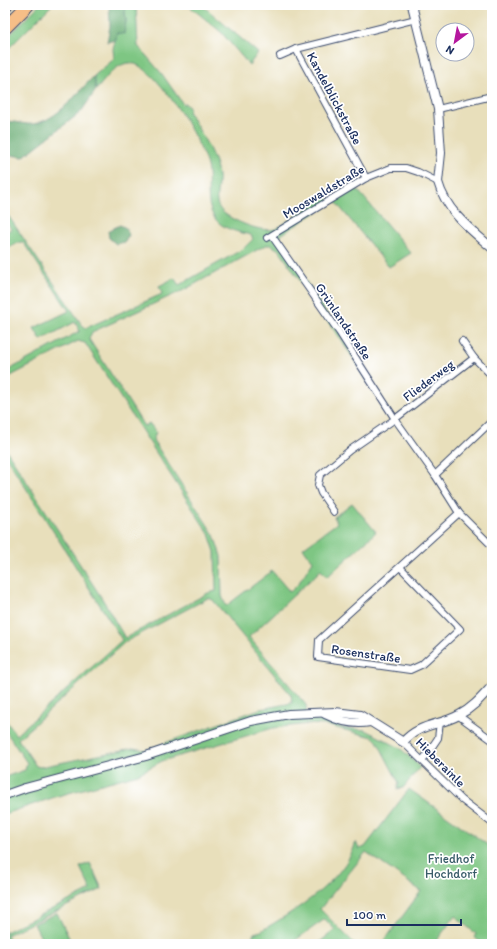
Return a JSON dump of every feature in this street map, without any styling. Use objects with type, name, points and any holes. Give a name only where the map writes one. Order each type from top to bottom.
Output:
[{"type":"highway","points":[[5,28],[28,5]]},
{"type":"street","points":[[412,5],[438,109],[441,142],[438,182],[444,198],[452,211],[492,248]]},
{"type":"street","name":"Kandelblickstraße","points":[[280,56],[296,49],[416,19]]},
{"type":"street","name":"Kandelblickstraße","points":[[296,49],[366,178]]},
{"type":"street","points":[[438,109],[492,96]]},
{"type":"street","name":"Mooswaldstraße","points":[[270,237],[366,178],[391,168],[406,168],[438,182]]},
{"type":"street","name":"Grünlandstraße","points":[[270,237],[339,332],[395,419],[435,475],[459,513],[492,546]]},
{"type":"street","points":[[462,341],[474,358],[492,376]]},
{"type":"street","name":"Fliederweg","points":[[395,419],[474,358]]},
{"type":"street","points":[[334,512],[321,493],[318,485],[320,475],[350,450],[395,419]]},
{"type":"street","points":[[435,475],[492,421]]},
{"type":"street","name":"Rosenstraße","points":[[400,567],[460,629],[421,665],[410,670],[318,657],[319,640],[459,513]]},
{"type":"street","points":[[403,742],[410,733],[458,716],[475,704],[492,686]]},
{"type":"street","name":"Hieberainle","points":[[5,795],[25,788],[146,756],[251,721],[289,714],[324,714],[335,712],[360,715],[403,742],[462,800],[492,824]]},
{"type":"street","points":[[458,716],[492,740]]},
{"type":"street","points":[[423,760],[438,738],[440,722]]},
{"type":"green space","points":[[39,5],[52,5],[5,52],[5,40]]},
{"type":"green space","points":[[109,5],[124,5],[126,21],[124,34],[117,33],[116,40],[107,42],[110,26]]},
{"type":"green space","points":[[124,5],[136,5],[138,46],[162,74],[183,104],[186,104],[190,109],[188,111],[215,162],[218,173],[218,205],[222,211],[244,224],[252,227],[272,230],[276,229],[326,196],[330,203],[281,235],[280,241],[372,384],[368,383],[355,361],[279,250],[271,245],[266,245],[184,290],[92,332],[89,339],[144,426],[150,424],[156,432],[153,440],[214,535],[221,556],[222,596],[226,606],[272,571],[290,592],[298,584],[313,561],[303,548],[337,523],[334,517],[352,503],[376,532],[327,577],[321,570],[249,637],[306,705],[307,719],[324,721],[344,728],[366,730],[400,748],[420,767],[403,788],[397,789],[399,783],[377,741],[373,737],[325,725],[308,724],[273,728],[162,761],[138,774],[58,796],[5,814],[5,777],[25,770],[27,763],[5,730],[5,719],[16,735],[122,640],[5,455],[5,448],[103,600],[125,638],[208,593],[216,591],[215,552],[209,534],[85,343],[78,341],[5,379],[5,372],[80,331],[75,322],[41,340],[34,328],[69,311],[23,242],[20,242],[5,250],[5,233],[11,229],[5,219],[5,211],[82,325],[86,328],[162,294],[159,286],[174,278],[179,285],[243,249],[253,239],[251,235],[225,227],[214,217],[209,205],[208,172],[203,155],[187,123],[176,106],[164,89],[151,75],[140,66],[129,63],[124,64],[115,69],[96,90],[94,76],[114,59],[113,49],[117,33],[124,33],[126,21]],"holes":[[[208,598],[213,600],[291,695],[292,703],[260,709],[145,750],[133,748],[40,767],[36,766],[18,739],[125,642]]]},
{"type":"green space","points":[[188,5],[202,5],[258,53],[249,65],[221,32]]},
{"type":"green space","points":[[94,76],[96,90],[81,112],[23,157],[5,154],[5,121],[33,124],[51,117],[59,112]]},
{"type":"green space","points":[[356,188],[411,253],[389,267],[334,200]]},
{"type":"green space","points":[[120,225],[126,228],[129,235],[125,242],[116,244],[109,238],[108,231]]},
{"type":"green space","name":"Friedhof Hochdorf","points":[[409,789],[492,848],[492,944],[483,944],[474,937],[476,934],[455,916],[434,944],[382,944],[421,891],[366,852],[320,909],[355,944],[317,944],[335,930],[325,919],[290,944],[241,944],[252,937],[254,933],[261,931],[302,905],[316,894],[341,870],[350,856],[356,842],[359,849],[365,847]]},
{"type":"green space","points":[[90,863],[102,889],[7,935],[12,944],[5,944],[5,932],[91,890],[80,867]]},
{"type":"green space","points":[[57,913],[72,944],[57,944],[55,942],[52,944],[44,944],[34,924]]}]
